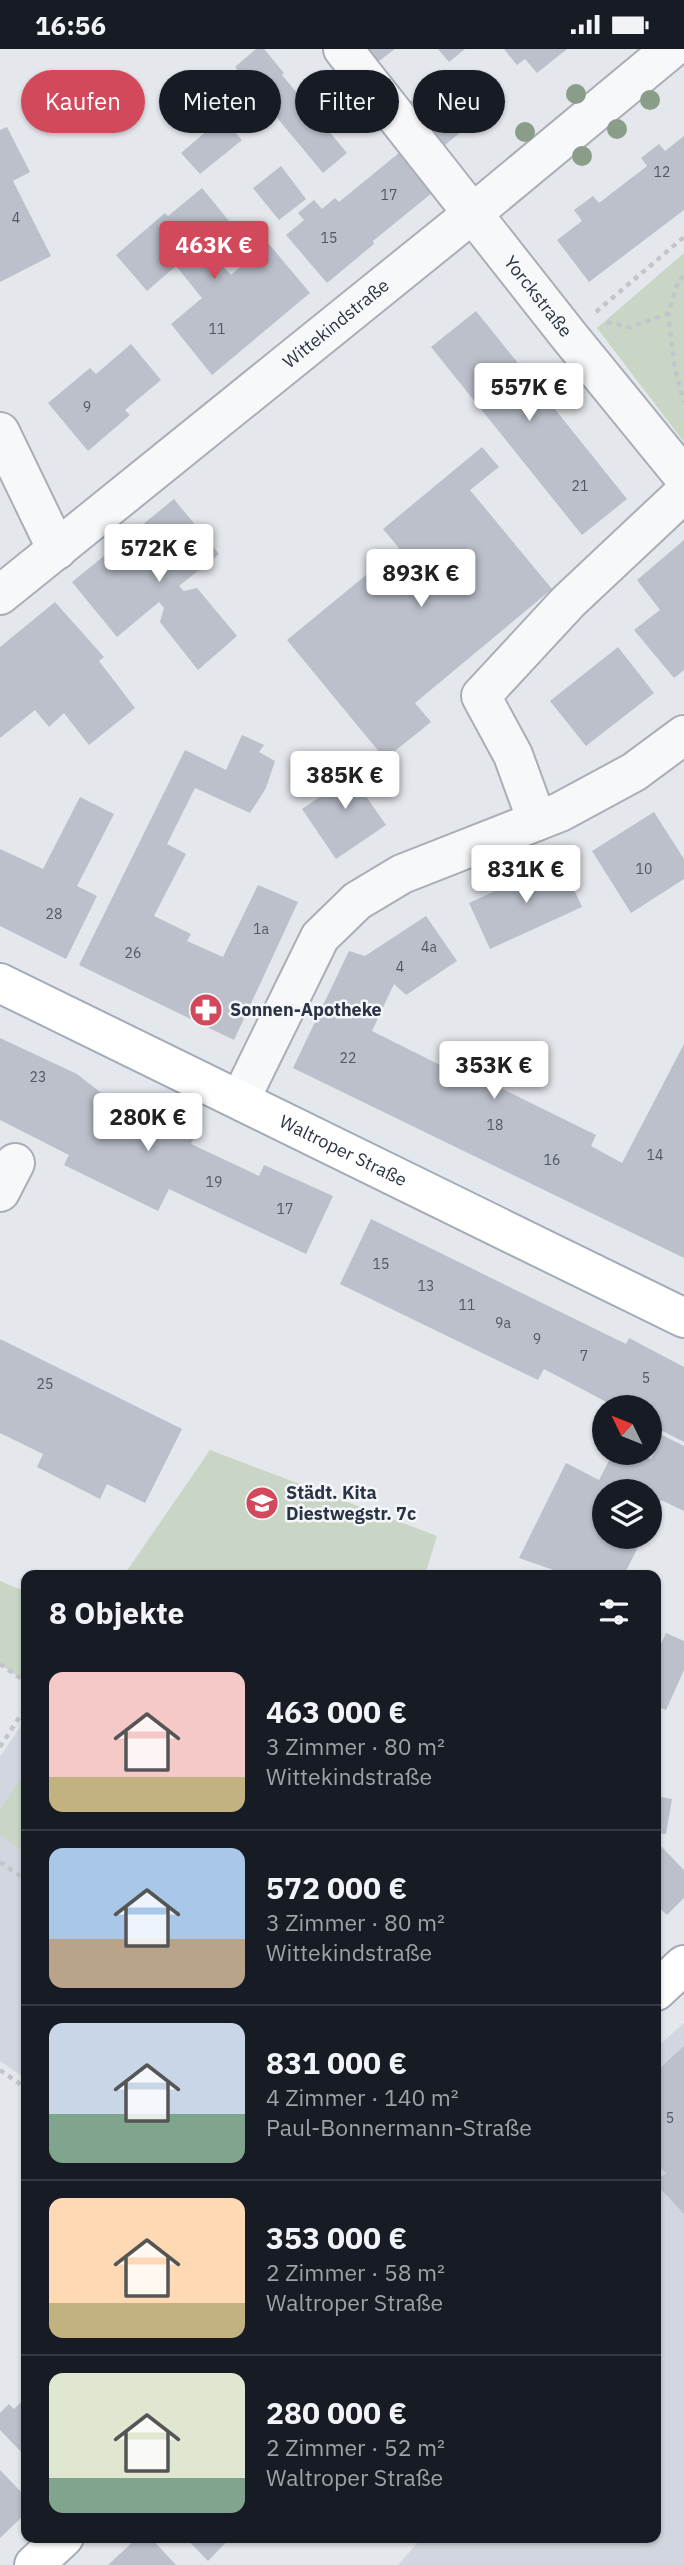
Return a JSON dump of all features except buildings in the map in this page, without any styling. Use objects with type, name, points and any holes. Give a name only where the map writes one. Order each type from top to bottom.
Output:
[{"type":"main road","name":"Waltroper Straße","points":[[0,983],[684,1318]]},
{"type":"main road","points":[[661,1986],[684,1965]]},
{"type":"main road","points":[[34,2565],[58,2543]]},
{"type":"street","name":"Yorckstraße","points":[[343,49],[472,214],[579,327],[684,477]]},
{"type":"street","name":"Wittekindstraße","points":[[0,595],[472,214],[667,50]]},
{"type":"street","points":[[0,432],[57,550]]},
{"type":"street","points":[[537,821],[513,755],[481,696],[568,602],[684,493]]},
{"type":"street","points":[[240,1100],[320,937],[357,901],[402,874],[560,812],[634,772],[684,735]]},
{"type":"path","points":[[579,327],[684,236]]},
{"type":"path","points":[[684,277],[680,279],[668,314],[675,369],[684,402]]},
{"type":"path","points":[[579,327],[630,327],[668,314]]},
{"type":"path","points":[[0,1664],[21,1679]]},
{"type":"path","points":[[0,1747],[21,1715]]},
{"type":"path","points":[[0,1862],[21,1877]]},
{"type":"path","points":[[0,2070],[21,2085]]},
{"type":"shaded area","points":[[21,1726],[21,2076],[0,2061],[0,1757]]},
{"type":"shaded area","points":[[684,2023],[684,2565],[398,2565],[418,2543],[661,2543],[661,2044]]},
{"type":"green space","points":[[684,253],[684,442],[597,328]]},
{"type":"green space","name":"Städt. Kita Diestwegstr. 7c","points":[[210,1450],[437,1536],[427,1570],[127,1570]]},
{"type":"green space","points":[[0,1581],[21,1590],[20,1678],[0,1664]]},
{"type":"green space","points":[[21,1778],[21,1850],[0,1835],[0,1810]]},
{"type":"place","name":"Sonnen-Apotheke","points":[[206,1010]]},
{"type":"place","name":"Städt. Kita Diestwegstr. 7c","points":[[262,1503]]}]
